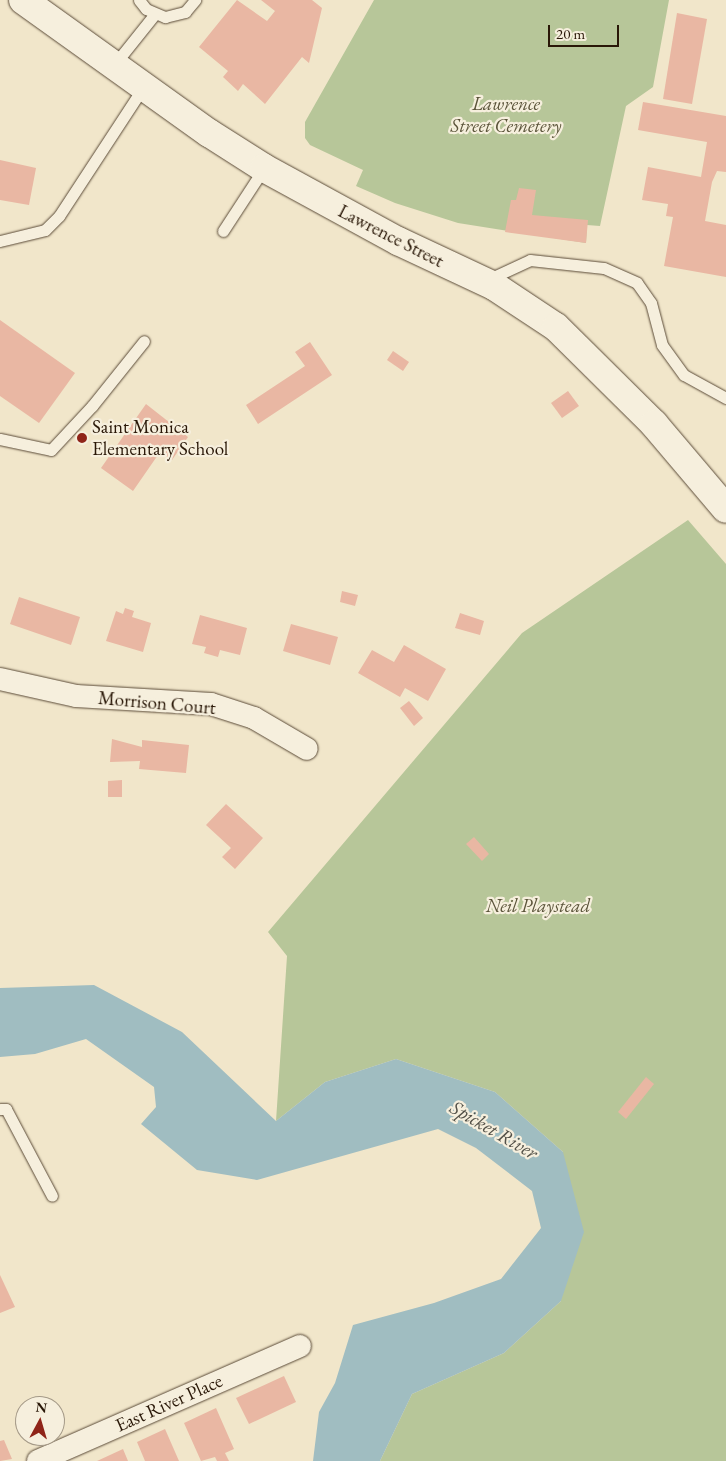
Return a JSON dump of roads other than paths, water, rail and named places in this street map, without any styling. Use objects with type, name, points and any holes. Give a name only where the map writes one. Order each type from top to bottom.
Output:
[{"type":"main road","name":"Lawrence Street","points":[[23,0],[264,168],[362,222],[484,282],[556,327],[654,424],[726,509]]},
{"type":"street","name":"Morrison Court","points":[[0,679],[76,696],[211,704],[254,718],[307,749]]},
{"type":"street","name":"East River Place","points":[[48,1459],[300,1346]]},
{"type":"lane","points":[[140,0],[154,15],[175,16],[195,0]]},
{"type":"lane","points":[[114,65],[154,15]]},
{"type":"lane","points":[[0,241],[45,230],[144,86]]},
{"type":"lane","points":[[223,231],[264,168]]},
{"type":"lane","points":[[484,282],[530,260],[604,268],[637,283],[651,303],[662,345],[684,375],[726,398]]},
{"type":"lane","points":[[0,438],[51,450],[92,406],[144,341]]},
{"type":"lane","points":[[0,1108],[6,1109],[52,1196]]},
{"type":"water","name":"Spicket River","points":[[94,985],[182,1032],[276,1121],[325,1082],[396,1059],[495,1092],[563,1152],[584,1232],[561,1301],[504,1353],[412,1394],[380,1461],[313,1461],[319,1412],[335,1383],[353,1325],[434,1303],[501,1279],[541,1228],[532,1191],[476,1148],[438,1129],[257,1180],[197,1170],[141,1124],[156,1107],[154,1087],[86,1039],[35,1054],[0,1057],[0,988]]},
{"type":"place","name":"Saint Monica Elementary School","points":[[82,438]]},
{"type":"park label","name":"Lawrence Street Cemetery","points":[[506,115]]},
{"type":"park label","name":"Neil Playstead","points":[[538,906]]}]
